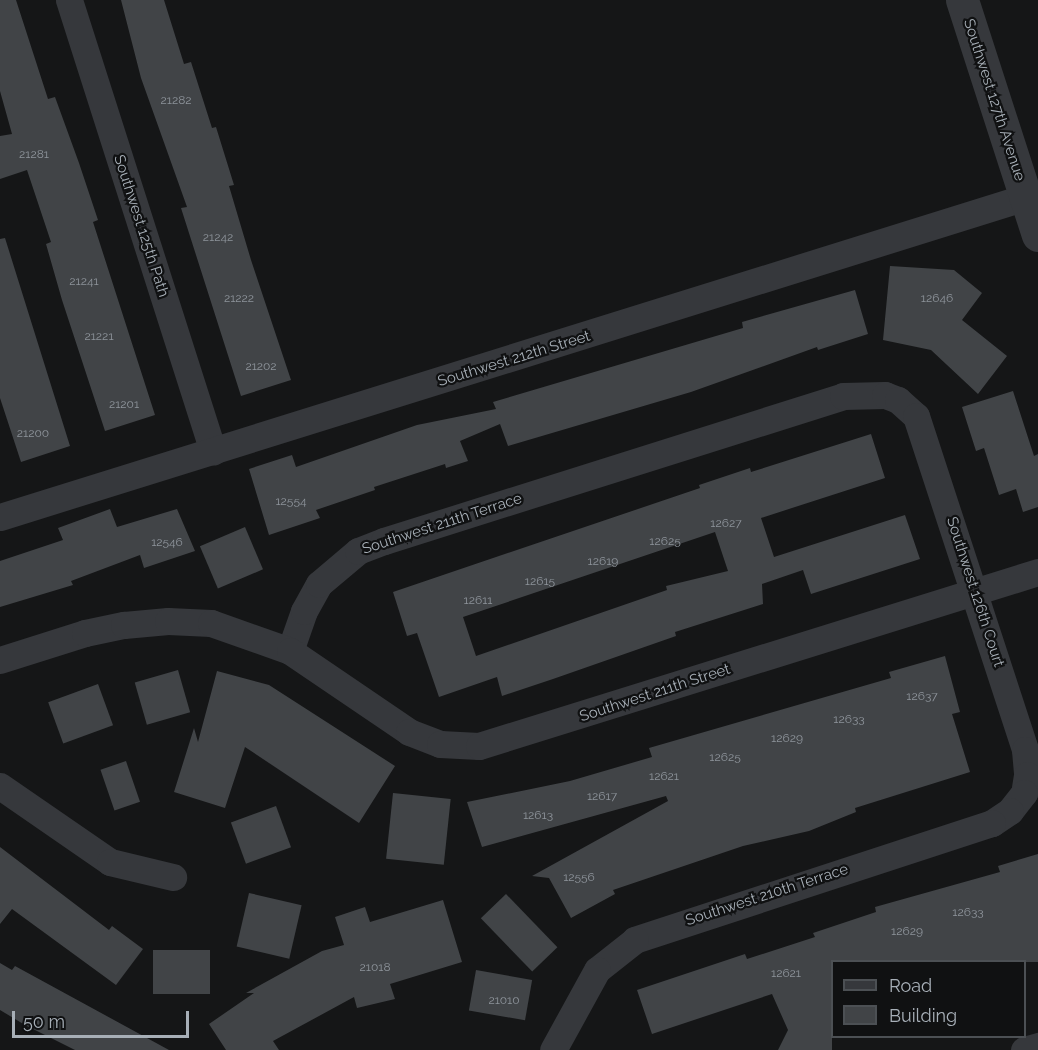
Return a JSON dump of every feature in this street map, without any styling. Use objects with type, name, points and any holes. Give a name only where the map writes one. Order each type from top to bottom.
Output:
[{"type":"street","name":"Southwest 125th Path","points":[[69,0],[213,452]]},
{"type":"street","name":"Southwest 127th Avenue","points":[[962,0],[1032,203]]},
{"type":"street","name":"Southwest 212th Street","points":[[0,517],[1032,203]]},
{"type":"street","name":"Southwest 211th Terrace","points":[[290,651],[304,611],[319,584],[358,551],[843,396],[871,393],[898,400]]},
{"type":"street","name":"Southwest 126th Court","points":[[898,400],[916,416],[922,429],[975,591],[1025,750],[1028,775],[1023,793]]},
{"type":"street","name":"Southwest 211th Street","points":[[290,651],[409,732],[440,744],[478,746],[1038,572]]},
{"type":"street","points":[[0,660],[85,633],[168,621],[211,623],[290,651]]},
{"type":"street","points":[[0,786],[110,862],[173,877]]},
{"type":"street","name":"Southwest 210th Terrace","points":[[553,1050],[597,970],[634,940],[992,823],[1010,811],[1023,793]]},
{"type":"street","points":[[1024,1050],[1038,1046]]},
{"type":"building","points":[[0,0],[16,0],[48,99],[55,97],[98,220],[93,222],[155,415],[105,431],[62,300],[46,244],[51,242],[27,170],[0,179],[0,136],[12,134],[0,91]]},
{"type":"building","points":[[121,0],[164,0],[184,64],[191,62],[212,128],[216,127],[234,185],[229,186],[291,380],[241,396],[181,208],[187,207],[141,78]]},
{"type":"building","points":[[5,238],[70,446],[21,462],[0,398],[0,239]]},
{"type":"building","points":[[890,266],[954,270],[982,293],[962,320],[1007,356],[978,394],[931,350],[883,340]]},
{"type":"building","points":[[855,290],[868,334],[818,350],[817,347],[691,392],[508,446],[500,424],[460,441],[468,461],[446,468],[445,464],[374,487],[375,490],[316,510],[320,518],[269,535],[249,469],[292,455],[296,467],[417,425],[496,409],[493,402],[743,328],[742,322]]},
{"type":"building","points":[[1013,391],[1034,456],[1038,454],[1038,507],[1023,512],[1016,489],[999,495],[984,448],[976,451],[962,407]]},
{"type":"building","points":[[871,434],[885,478],[761,518],[774,557],[905,515],[920,559],[811,594],[803,570],[762,584],[763,604],[675,632],[676,636],[553,679],[502,696],[497,677],[439,697],[417,633],[407,636],[393,592],[700,488],[699,485],[750,468],[751,472]],"holes":[[[715,532],[728,571],[666,586],[667,590],[476,656],[463,617]]]},
{"type":"building","points":[[110,509],[117,527],[177,509],[195,551],[144,568],[140,555],[71,581],[73,585],[0,607],[0,561],[63,540],[58,528]]},
{"type":"building","points":[[245,527],[263,569],[218,588],[200,546]]},
{"type":"building","points":[[945,656],[960,712],[952,714],[970,772],[855,808],[856,812],[809,831],[743,846],[613,890],[615,894],[571,918],[549,878],[532,876],[668,801],[666,796],[482,847],[467,802],[570,781],[652,757],[649,748],[891,678],[889,672]]},
{"type":"building","points":[[178,670],[190,712],[147,725],[135,682]]},
{"type":"building","points":[[217,671],[269,685],[395,766],[359,823],[245,747],[225,808],[174,792],[194,728],[198,742]]},
{"type":"building","points":[[98,684],[113,725],[63,743],[48,702]]},
{"type":"building","points":[[126,761],[140,802],[114,810],[100,770]]},
{"type":"building","points":[[393,793],[451,799],[444,865],[386,859]]},
{"type":"building","points":[[276,806],[291,847],[246,864],[231,822]]},
{"type":"building","points":[[0,847],[109,930],[112,926],[143,949],[116,985],[12,909],[0,924]]},
{"type":"building","points":[[1038,854],[1038,962],[1026,962],[1026,960],[831,960],[832,1050],[778,1050],[788,1030],[772,994],[652,1034],[637,990],[745,954],[747,959],[815,937],[813,933],[876,912],[875,907],[1000,872],[998,866]]},
{"type":"building","points":[[249,893],[302,905],[289,959],[237,947]]},
{"type":"building","points":[[506,894],[557,947],[532,972],[481,918]]},
{"type":"building","points":[[443,900],[462,962],[390,984],[395,999],[357,1008],[354,997],[273,1041],[279,1050],[226,1050],[209,1024],[254,993],[246,993],[322,951],[344,945],[335,917],[365,907],[370,922]]},
{"type":"building","points":[[153,950],[210,950],[210,994],[153,994]]},
{"type":"building","points":[[0,963],[12,970],[15,966],[169,1050],[75,1050],[25,1025],[0,1010]]},
{"type":"building","points":[[476,970],[532,980],[525,1020],[469,1010]]}]
